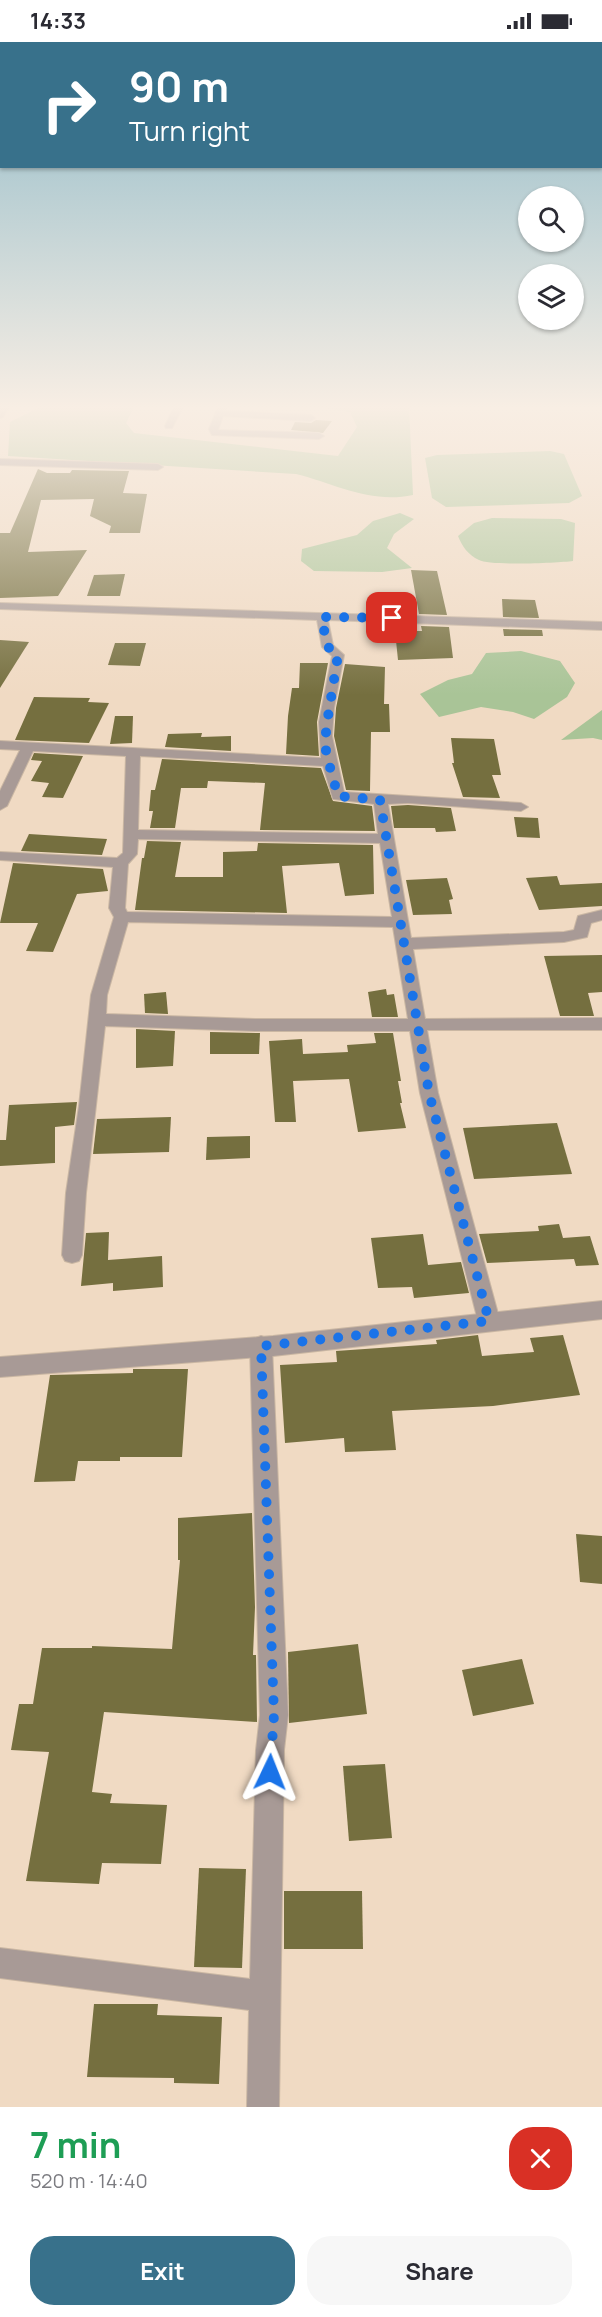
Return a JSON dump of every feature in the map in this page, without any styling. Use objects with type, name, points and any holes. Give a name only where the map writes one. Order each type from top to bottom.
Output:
[{"type":"street","points":[[0,606],[602,626]]},
{"type":"street","points":[[322,617],[328,647],[338,655],[326,729],[326,753],[338,796],[521,807]]},
{"type":"street","points":[[0,745],[329,762]]},
{"type":"street","points":[[0,806],[28,747]]},
{"type":"street","points":[[72,1255],[76,1193],[99,995],[122,917],[117,908],[121,863],[130,854],[133,752]]},
{"type":"street","points":[[380,800],[429,1093],[489,1321]]},
{"type":"street","points":[[131,834],[386,839]]},
{"type":"street","points":[[0,856],[121,863]]},
{"type":"street","points":[[403,944],[564,937],[581,933],[584,920],[602,915]]},
{"type":"street","points":[[122,917],[399,922]]},
{"type":"street","points":[[97,1020],[255,1025],[602,1024]]},
{"type":"street","points":[[0,1367],[261,1346],[602,1310]]},
{"type":"street","points":[[261,1346],[274,1715],[270,1750],[263,2107]]},
{"type":"street","points":[[0,1963],[265,1996]]},
{"type":"shaded area","points":[[437,501],[572,501],[569,503],[446,507]]},
{"type":"shaded area","points":[[400,513],[414,519],[394,534],[387,548],[412,568],[382,572],[314,571],[301,561],[302,549],[357,535],[373,521]]},
{"type":"shaded area","points":[[492,518],[561,519],[575,523],[573,561],[510,563],[486,562],[475,558],[466,550],[458,536],[474,523]]},
{"type":"shaded area","points":[[521,651],[560,661],[575,683],[567,697],[534,719],[513,712],[481,707],[439,717],[420,694],[448,680],[472,674],[486,653]]},
{"type":"shaded area","points":[[602,710],[602,740],[593,738],[561,740]]},
{"type":"building","points":[[24,501],[41,501],[28,552],[87,550],[58,596],[0,598],[0,533],[10,533]]},
{"type":"building","points":[[93,501],[146,501],[140,533],[109,533],[111,526],[90,516]]},
{"type":"building","points":[[411,570],[437,571],[447,615],[419,614]]},
{"type":"building","points":[[125,574],[120,596],[87,596],[94,575]]},
{"type":"building","points":[[502,599],[535,600],[539,618],[503,617]]},
{"type":"building","points":[[421,626],[449,627],[453,658],[398,660],[395,631],[422,631]]},
{"type":"building","points":[[503,629],[542,630],[543,636],[504,636]]},
{"type":"building","points":[[0,640],[29,642],[0,688]]},
{"type":"building","points":[[115,643],[146,643],[140,666],[108,665]]},
{"type":"building","points":[[300,663],[328,663],[317,722],[319,756],[286,754],[292,688],[299,688]]},
{"type":"building","points":[[345,664],[385,667],[384,704],[389,704],[390,732],[371,732],[370,791],[346,790],[334,736],[336,708]]},
{"type":"building","points":[[34,697],[90,698],[88,702],[109,703],[89,743],[15,740]]},
{"type":"building","points":[[115,716],[133,716],[132,743],[110,744]]},
{"type":"building","points":[[202,733],[201,737],[231,736],[231,751],[165,747],[168,734]]},
{"type":"building","points":[[451,738],[494,739],[501,775],[492,775],[500,798],[463,797],[452,763],[454,763]]},
{"type":"building","points":[[34,753],[83,756],[63,798],[42,797],[49,783],[31,781],[42,761],[31,760]]},
{"type":"building","points":[[162,759],[321,768],[333,801],[372,806],[375,831],[260,830],[265,783],[208,781],[207,788],[181,788],[175,828],[150,828],[153,811],[149,811],[151,790],[155,790]]},
{"type":"building","points":[[391,806],[451,808],[456,831],[436,832],[435,828],[394,828]]},
{"type":"building","points":[[514,817],[538,818],[540,838],[517,837]]},
{"type":"building","points":[[29,834],[107,839],[102,855],[21,851]]},
{"type":"building","points":[[147,841],[181,842],[175,877],[223,877],[223,852],[257,851],[258,843],[373,845],[374,894],[345,896],[339,863],[282,866],[287,913],[135,910],[142,858],[144,858]]},
{"type":"building","points":[[13,863],[103,869],[108,891],[77,894],[53,952],[26,951],[38,923],[0,923]]},
{"type":"building","points":[[557,876],[560,885],[602,883],[602,906],[539,910],[526,878]]},
{"type":"building","points":[[447,878],[453,899],[449,900],[452,914],[413,915],[406,880]]},
{"type":"building","points":[[602,955],[602,992],[588,993],[594,1016],[560,1016],[544,956]]},
{"type":"building","points":[[386,989],[387,995],[394,994],[398,1017],[372,1017],[368,992]]},
{"type":"building","points":[[166,992],[168,1014],[145,1013],[144,994]]},
{"type":"building","points":[[136,1029],[175,1031],[173,1066],[136,1068]]},
{"type":"building","points":[[210,1032],[260,1033],[259,1054],[210,1054]]},
{"type":"building","points":[[374,1033],[393,1033],[401,1081],[398,1081],[402,1103],[400,1103],[406,1128],[358,1132],[349,1079],[293,1081],[296,1122],[275,1122],[269,1041],[302,1039],[303,1054],[348,1052],[347,1045],[376,1043]]},
{"type":"building","points":[[77,1102],[74,1125],[55,1127],[55,1163],[0,1166],[0,1140],[6,1140],[9,1105]]},
{"type":"building","points":[[171,1117],[169,1152],[93,1154],[97,1119]]},
{"type":"building","points":[[557,1123],[572,1174],[474,1179],[463,1128]]},
{"type":"building","points":[[250,1136],[250,1158],[206,1160],[207,1137]]},
{"type":"building","points":[[559,1224],[563,1238],[590,1236],[599,1265],[576,1266],[574,1259],[487,1263],[479,1234],[539,1231],[538,1226]]},
{"type":"building","points":[[109,1232],[108,1260],[162,1256],[163,1287],[113,1291],[113,1283],[81,1286],[86,1233]]},
{"type":"building","points":[[423,1234],[428,1265],[461,1262],[469,1293],[414,1298],[412,1287],[378,1288],[371,1238]]},
{"type":"building","points":[[478,1335],[482,1356],[534,1352],[530,1338],[563,1335],[580,1395],[493,1406],[392,1411],[396,1450],[345,1452],[344,1438],[285,1443],[280,1365],[337,1362],[336,1351],[437,1344],[436,1340]]},
{"type":"building","points":[[133,1369],[188,1369],[182,1457],[120,1457],[120,1461],[78,1461],[75,1481],[34,1482],[50,1375],[133,1373]]},
{"type":"building","points":[[252,1513],[255,1607],[253,1655],[256,1655],[257,1722],[104,1712],[92,1792],[112,1794],[110,1803],[167,1805],[161,1864],[102,1863],[99,1884],[26,1881],[49,1752],[11,1750],[19,1704],[33,1704],[42,1648],[92,1648],[92,1646],[172,1649],[180,1560],[178,1560],[178,1518]]},
{"type":"building","points":[[576,1534],[602,1536],[602,1584],[580,1582]]},
{"type":"building","points":[[358,1644],[367,1714],[289,1723],[288,1652]]},
{"type":"building","points":[[522,1659],[534,1704],[473,1716],[462,1670]]},
{"type":"building","points":[[385,1764],[392,1838],[349,1841],[343,1766]]},
{"type":"building","points":[[199,1868],[246,1869],[242,1968],[194,1967]]},
{"type":"building","points":[[284,1891],[362,1891],[363,1949],[284,1949]]},
{"type":"building","points":[[94,2004],[158,2004],[157,2015],[222,2017],[219,2084],[174,2083],[174,2078],[87,2077]]},
{"type":"route","points":[[270,1772],[274,1715],[261,1346],[489,1321],[429,1093],[380,800],[338,796],[326,753],[329,701],[338,655],[336,651],[328,647],[322,617],[392,618]]}]
